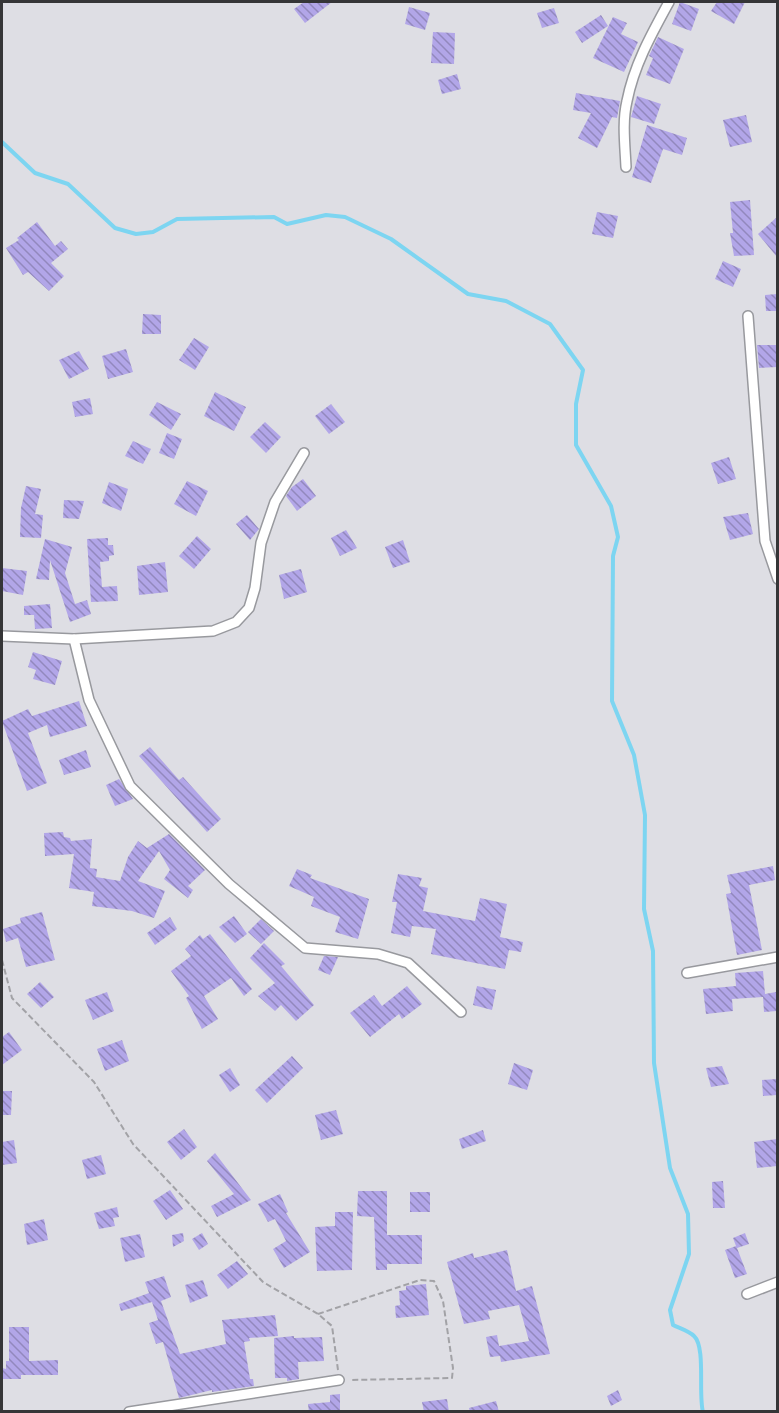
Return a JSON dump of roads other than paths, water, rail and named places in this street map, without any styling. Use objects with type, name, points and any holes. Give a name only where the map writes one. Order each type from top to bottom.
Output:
[{"type":"street","points":[[626,167],[624,124],[627,101],[644,48],[669,2]]},
{"type":"street","points":[[748,316],[765,541],[777,579]]},
{"type":"street","points":[[2,636],[74,639],[213,631],[236,622],[249,608],[255,588],[261,543],[275,502],[304,453]]},
{"type":"street","points":[[74,639],[89,700],[130,786],[229,884],[305,948],[378,954],[408,963],[461,1012]]},
{"type":"street","points":[[687,973],[777,957]]},
{"type":"street","points":[[747,1294],[777,1282]]},
{"type":"street","points":[[129,1412],[339,1380]]},
{"type":"waterway","points":[[2,142],[35,173],[68,184],[115,228],[136,234],[153,232],[177,219],[274,217],[287,224],[326,215],[345,217],[391,239],[468,294],[506,301],[550,324],[583,370],[576,404],[576,445],[611,506],[618,537],[613,556],[612,701],[634,755],[645,815],[644,909],[653,951],[654,1063],[670,1168],[688,1214],[689,1254],[670,1310],[673,1325],[692,1334],[698,1342],[703,1412]]}]
